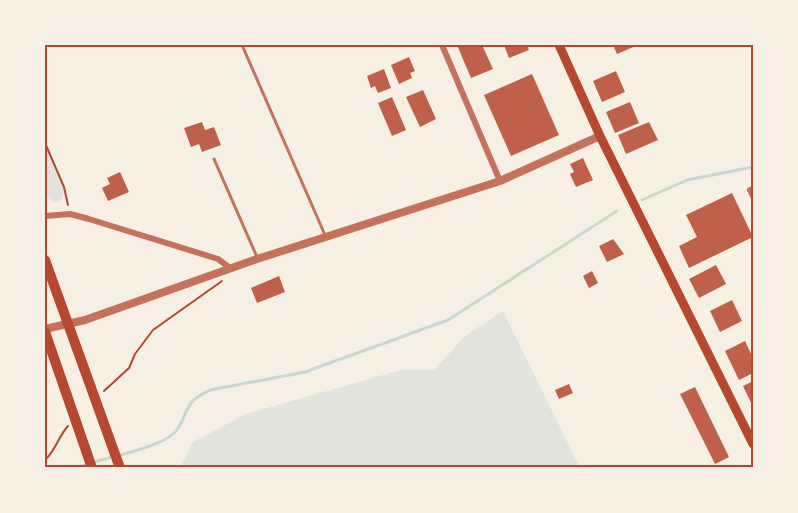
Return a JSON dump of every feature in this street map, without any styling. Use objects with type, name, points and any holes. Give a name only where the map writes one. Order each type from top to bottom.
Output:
[{"type":"highway","points":[[45,260],[120,468]]},
{"type":"highway","points":[[45,331],[92,468]]},
{"type":"main road","points":[[559,45],[600,136],[753,444]]},
{"type":"street","points":[[442,45],[500,181]]},
{"type":"street","points":[[45,331],[85,320],[230,268],[500,181],[600,136]]},
{"type":"street","points":[[45,216],[70,214],[218,258],[230,268]]},
{"type":"lane","points":[[242,45],[326,237]]},
{"type":"lane","points":[[214,159],[257,259]]},
{"type":"path","points":[[45,143],[64,187],[70,214]]},
{"type":"path","points":[[103,392],[129,368],[135,354],[153,330],[221,283],[230,268]]},
{"type":"path","points":[[45,460],[56,450],[61,434],[74,419]]},
{"type":"shaded area","points":[[45,143],[64,187],[62,199],[55,203],[45,196]]},
{"type":"shaded area","points":[[503,311],[580,468],[180,468],[193,442],[246,414],[401,370],[434,370],[465,336]]},
{"type":"building","points":[[457,45],[482,45],[493,69],[471,78]]},
{"type":"building","points":[[504,45],[527,45],[529,50],[509,58]]},
{"type":"building","points":[[613,45],[638,45],[617,54]]},
{"type":"building","points":[[409,57],[415,71],[410,73],[412,78],[399,84],[391,65]]},
{"type":"building","points":[[384,69],[391,88],[378,93],[375,86],[371,88],[367,76]]},
{"type":"building","points":[[616,71],[625,92],[602,102],[593,81]]},
{"type":"building","points":[[532,74],[559,135],[511,156],[484,95]]},
{"type":"building","points":[[423,90],[436,119],[420,127],[406,97]]},
{"type":"building","points":[[392,97],[406,130],[392,136],[378,103]]},
{"type":"building","points":[[630,102],[639,123],[615,133],[606,112]]},
{"type":"building","points":[[202,122],[205,130],[214,127],[221,145],[202,152],[199,144],[191,147],[184,128]]},
{"type":"building","points":[[649,122],[658,140],[626,154],[618,135]]},
{"type":"building","points":[[583,158],[593,180],[576,187],[570,174],[574,172],[570,164]]},
{"type":"building","points":[[120,172],[129,192],[108,201],[102,188],[110,184],[107,178]]},
{"type":"building","points":[[732,193],[753,237],[689,268],[679,246],[697,237],[686,215]]},
{"type":"building","points":[[613,239],[624,254],[607,262],[599,246]]},
{"type":"building","points":[[716,265],[726,284],[699,298],[689,279]]},
{"type":"building","points":[[592,271],[598,283],[589,288],[583,276]]},
{"type":"building","points":[[279,276],[285,292],[257,303],[251,288]]},
{"type":"building","points":[[732,300],[742,321],[720,332],[710,311]]},
{"type":"building","points":[[745,341],[753,358],[753,373],[739,380],[725,351]]},
{"type":"building","points":[[753,381],[753,407],[743,386]]},
{"type":"building","points":[[569,384],[573,393],[559,399],[555,390]]},
{"type":"building","points":[[695,387],[729,457],[715,464],[680,394]]},
{"type":"waterway","points":[[642,200],[687,180],[753,167]]},
{"type":"waterway","points":[[94,462],[147,447],[166,439],[178,428],[189,406],[200,395],[210,390],[305,372],[448,320],[617,211]]},
{"type":"waterway","points":[[75,468],[88,464]]}]
